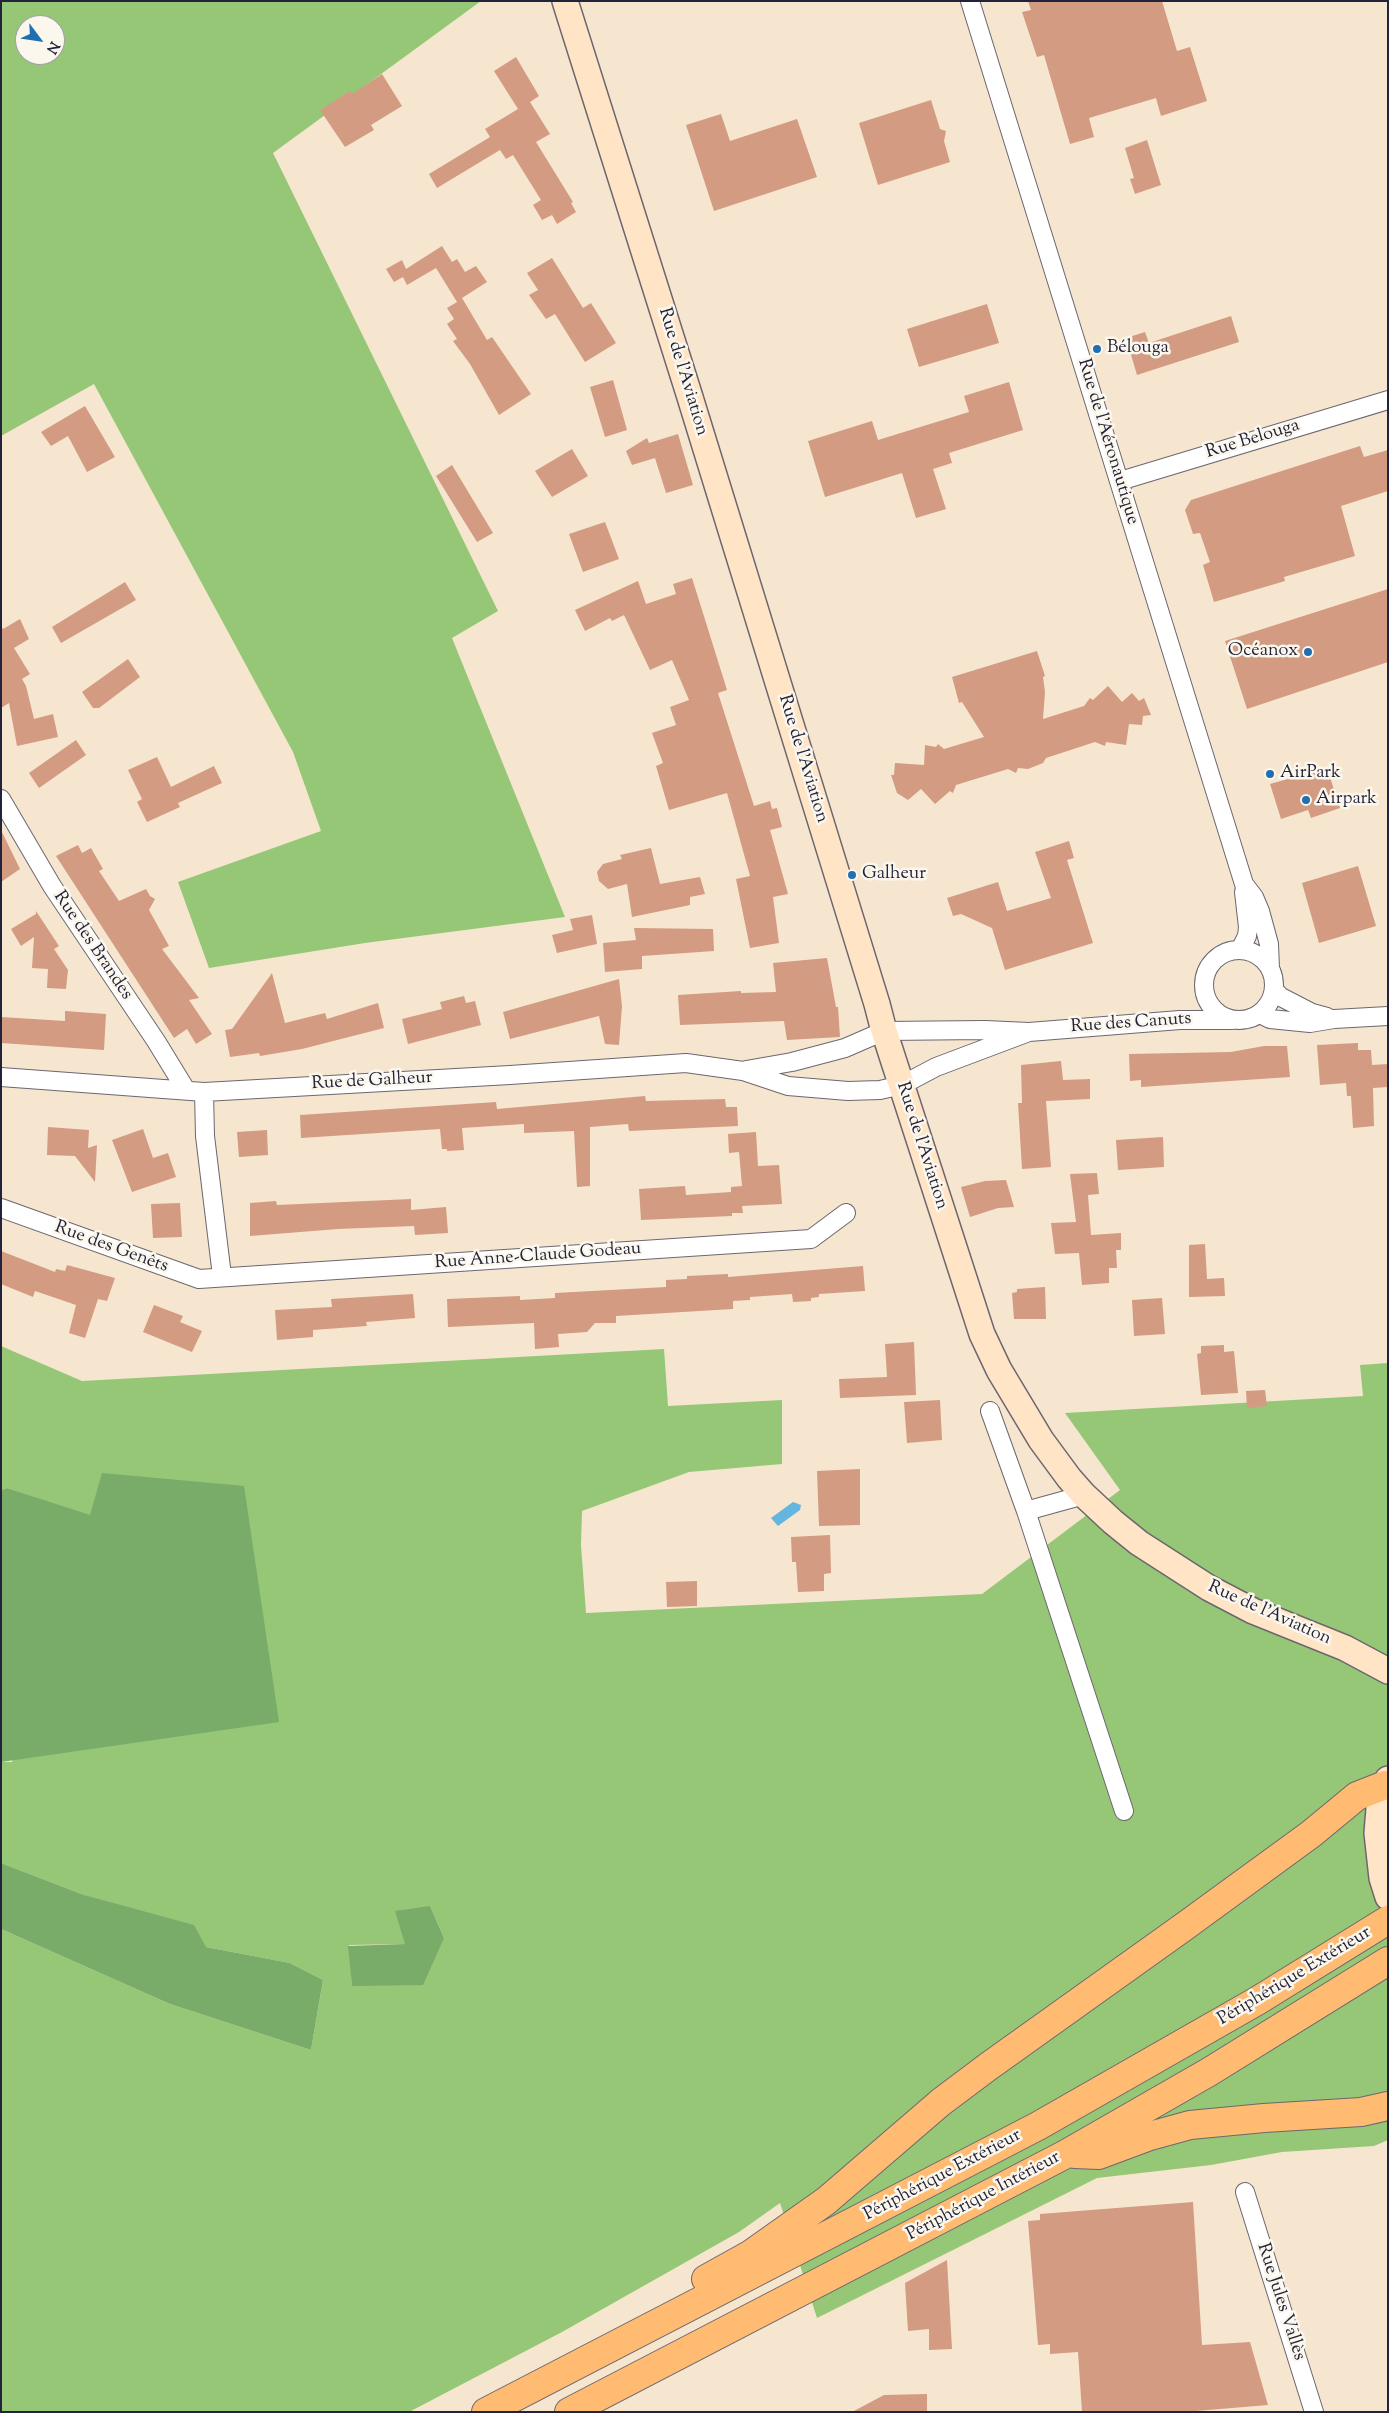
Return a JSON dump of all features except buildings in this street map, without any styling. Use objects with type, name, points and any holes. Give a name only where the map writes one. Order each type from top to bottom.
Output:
[{"type":"highway","points":[[648,2328],[670,2299],[751,2254],[798,2221],[866,2169],[942,2102],[989,2066],[1311,1834],[1357,1796],[1386,1782]]},
{"type":"highway","name":"Périphérique Extérieur","points":[[486,2412],[1038,2126],[1257,2001],[1388,1920]]},
{"type":"highway","name":"Périphérique Intérieur","points":[[569,2412],[1066,2154],[1217,2068],[1388,1961]]},
{"type":"highway","points":[[1066,2154],[1099,2155],[1150,2136],[1190,2125],[1361,2112],[1388,2106]]},
{"type":"street","name":"Rue de l'Aviation","points":[[566,1],[884,1031],[982,1334],[999,1370],[1042,1440],[1084,1495],[1139,1543],[1209,1588],[1253,1611],[1345,1648],[1388,1671]]},
{"type":"street","name":"Rue de l'Aéronautique","points":[[970,1],[1244,884],[1248,927],[1247,936],[1240,950]]},
{"type":"street","name":"Rue Belouga","points":[[1120,481],[1388,400]]},
{"type":"street","name":"Rue des Brandes","points":[[1,799],[52,886],[156,1041],[186,1090]]},
{"type":"street","name":"Rue de l'Aéronautique","points":[[1244,884],[1254,897],[1260,911],[1269,944],[1270,968]]},
{"type":"street","points":[[1240,950],[1258,955],[1270,968],[1274,990],[1267,1007],[1260,1014],[1252,1018],[1233,1020],[1218,1015],[1209,1005],[1204,987],[1205,977],[1214,960],[1222,955],[1240,950]]},
{"type":"street","points":[[1274,990],[1281,997],[1312,1013],[1334,1019]]},
{"type":"street","points":[[1260,1014],[1270,1019],[1310,1023],[1334,1019],[1388,1016]]},
{"type":"street","name":"Rue des Canuts","points":[[884,1031],[985,1030],[1029,1032],[1180,1020],[1233,1020]]},
{"type":"street","name":"Rue de Galheur","points":[[743,1071],[792,1062],[845,1048],[884,1031]]},
{"type":"street","name":"Rue des Canuts","points":[[902,1086],[936,1067],[1029,1032]]},
{"type":"street","name":"Rue de Galheur","points":[[1,1077],[204,1092],[235,1088],[510,1076],[686,1063],[743,1071],[788,1086],[848,1091],[880,1090],[902,1086]]},
{"type":"street","points":[[204,1092],[205,1136],[222,1276]]},
{"type":"street","name":"Rue des Genêts","points":[[1,1208],[199,1279],[222,1276]]},
{"type":"street","name":"Rue Anne-Claude Godeau","points":[[222,1276],[811,1239],[846,1213]]},
{"type":"street","points":[[990,1411],[1026,1511],[1124,1811]]},
{"type":"street","points":[[1026,1511],[1084,1495]]},
{"type":"street","points":[[1386,1782],[1377,1833],[1382,1878],[1388,1897]]},
{"type":"street","name":"Rue Jules Vallès","points":[[1245,2192],[1314,2412]]},
{"type":"green space","points":[[1,1],[481,1],[273,153],[498,611],[452,638],[565,917],[365,943],[209,968],[178,882],[321,831],[293,752],[94,384],[1,436]]},
{"type":"green space","points":[[1,1346],[82,1381],[664,1349],[668,1406],[782,1400],[782,1464],[689,1472],[582,1511],[581,1545],[586,1613],[982,1594],[1120,1490],[1065,1413],[1363,1396],[1360,1365],[1388,1363],[1388,2140],[1374,2146],[1282,2152],[1211,2165],[1097,2178],[817,2318],[780,2203],[739,2232],[562,2332],[409,2412],[1,2412],[1,1929],[170,2004],[311,2050],[323,1980],[290,1963],[206,1947],[84,1895],[1,1863],[1,1762],[12,1762],[90,1516],[7,1488],[1,1490]],"holes":[[[430,1906],[444,1938],[352,1986],[349,1945],[405,1944]]]},
{"type":"green space","points":[[102,1473],[244,1486],[279,1722],[1,1762],[1,1490],[7,1488],[90,1515]]},
{"type":"green space","points":[[1,1863],[84,1895],[194,1925],[206,1947],[290,1963],[323,1980],[311,2050],[170,2004],[1,1929]]},
{"type":"green space","points":[[430,1906],[444,1938],[423,1985],[352,1986],[348,1946],[405,1944],[395,1911]]},
{"type":"water","points":[[793,1502],[801,1505],[800,1510],[778,1526],[771,1518]]},
{"type":"place","name":"Bélouga","points":[[1097,349]]},
{"type":"place","name":"Océanox","points":[[1308,652]]},
{"type":"place","name":"AirPark","points":[[1270,774]]},
{"type":"place","name":"Airpark","points":[[1306,800]]},
{"type":"place","name":"Galheur","points":[[852,875]]}]
